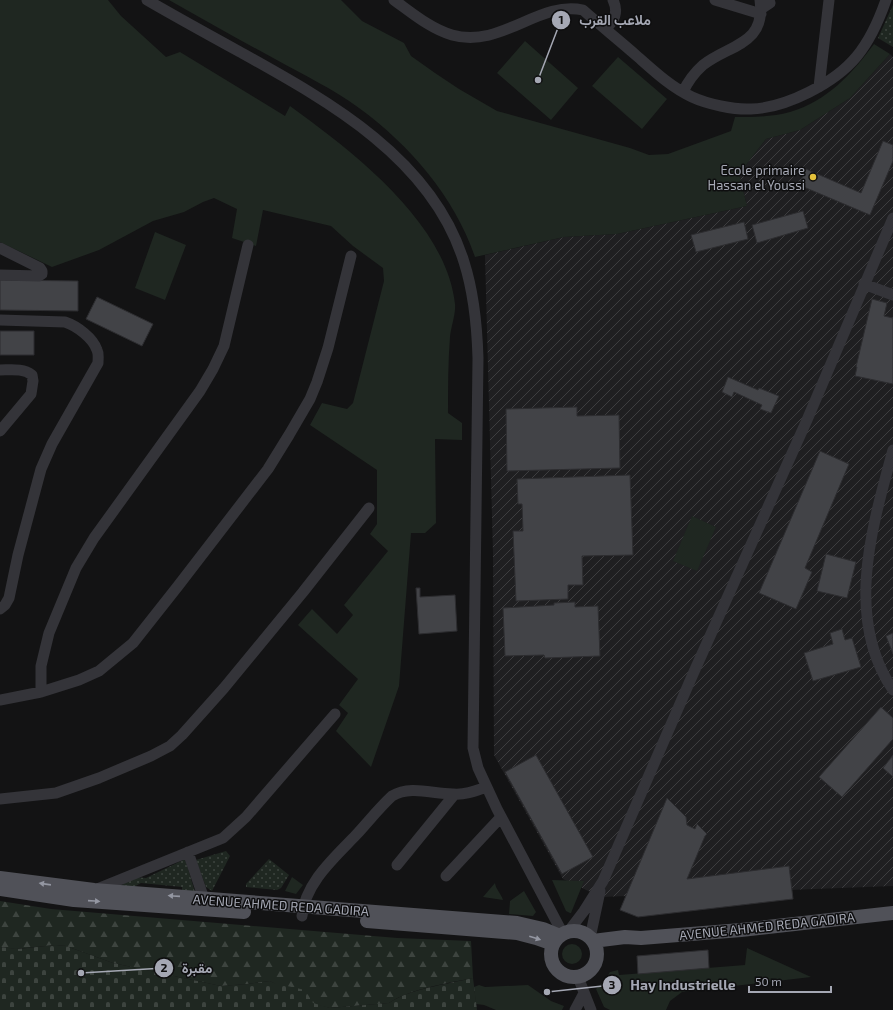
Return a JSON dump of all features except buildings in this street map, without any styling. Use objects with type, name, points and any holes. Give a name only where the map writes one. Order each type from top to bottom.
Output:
[{"type":"main road","name":"AVENUE AHMED REDA GADIRA","points":[[0,878],[94,890],[204,899],[302,912],[517,933],[536,938],[561,937]]},
{"type":"main road","name":"AVENUE AHMED REDA GADIRA","points":[[0,889],[74,900],[302,912]]},
{"type":"main road","name":"AVENUE AHMED REDA GADIRA","points":[[593,945],[611,948],[641,938],[741,930],[893,913]]},
{"type":"main road","points":[[582,933],[593,945],[596,960],[591,969],[583,975],[578,977],[568,976],[559,972],[553,963],[551,954],[561,937],[582,933]]},
{"type":"street","points":[[147,0],[312,92],[357,124],[387,148],[415,177],[439,209],[457,244],[464,261],[469,281],[478,340],[472,737],[476,759],[486,787],[561,937],[584,911],[603,881],[693,674],[807,420],[893,218]]},
{"type":"street","points":[[394,0],[420,18],[442,30],[451,34],[472,37],[490,34],[551,3],[578,8],[583,10],[660,77],[683,92],[694,98],[713,103],[751,109],[778,104],[792,99],[819,87],[840,73],[853,61],[864,47],[877,26],[886,0]]},
{"type":"street","points":[[606,30],[615,18],[616,12],[613,0]]},
{"type":"street","points":[[683,92],[694,74],[704,65],[755,33],[765,4],[715,0]]},
{"type":"street","points":[[819,87],[829,0]]},
{"type":"street","points":[[41,692],[41,666],[49,633],[76,568],[94,538],[200,391],[224,346],[248,245]]},
{"type":"street","points":[[0,248],[40,268],[42,271],[42,274],[39,276],[0,275]]},
{"type":"street","points":[[0,700],[41,692],[79,680],[99,671],[133,643],[268,469],[290,436],[310,399],[317,382],[328,348],[351,256]]},
{"type":"street","points":[[864,284],[893,295]]},
{"type":"street","points":[[0,320],[65,322],[71,324],[94,343],[99,355],[98,363],[52,444],[41,469],[18,555],[9,598],[5,605],[0,609]]},
{"type":"street","points":[[0,370],[18,370],[28,372],[32,375],[33,381],[31,394],[0,431]]},
{"type":"street","points":[[893,450],[876,516],[866,583],[866,621],[875,657],[893,690]]},
{"type":"street","points":[[0,799],[56,793],[125,767],[170,746],[182,735],[224,688],[303,592],[369,508]]},
{"type":"street","points":[[94,890],[223,838],[246,817],[335,714]]},
{"type":"street","points":[[302,912],[310,889],[322,872],[392,796],[411,790],[454,794],[471,792],[486,787]]},
{"type":"street","points":[[397,865],[454,794]]},
{"type":"street","points":[[446,876],[501,817]]},
{"type":"street","points":[[188,852],[204,899]]},
{"type":"street","points":[[593,945],[603,881]]},
{"type":"street","points":[[578,977],[591,1010]]},
{"type":"street","points":[[575,1010],[584,993]]},
{"type":"shaded area","points":[[890,54],[893,57],[893,886],[601,897],[563,879],[494,755],[493,553],[485,255],[564,237],[617,234],[747,206],[739,174],[766,139],[800,130],[850,98]]},
{"type":"green space","points":[[0,0],[108,0],[121,16],[166,57],[180,52],[285,116],[290,106],[315,124],[341,144],[392,191],[415,217],[434,245],[448,274],[455,304],[449,346],[448,413],[462,423],[462,440],[435,439],[436,523],[425,533],[411,533],[399,686],[371,767],[336,731],[348,713],[339,705],[358,679],[298,625],[312,609],[337,634],[353,615],[344,605],[388,551],[370,534],[377,524],[377,470],[310,425],[322,403],[347,409],[353,403],[384,281],[383,268],[353,246],[331,226],[263,210],[256,246],[232,238],[237,209],[214,198],[184,212],[153,221],[99,250],[52,267],[0,242]]},
{"type":"green space","points":[[169,0],[341,0],[362,21],[404,43],[411,56],[459,89],[497,111],[630,148],[649,155],[668,154],[731,131],[735,117],[776,115],[790,112],[816,101],[827,94],[848,76],[874,44],[890,54],[850,98],[800,130],[766,139],[739,174],[747,206],[617,234],[564,237],[475,257],[456,214],[429,174],[396,139],[378,123],[329,88]]},
{"type":"green space","points":[[893,5],[893,47],[878,38]]},
{"type":"green space","points":[[525,41],[578,88],[551,120],[497,73]]},
{"type":"green space","points":[[618,57],[667,99],[642,129],[592,86]]},
{"type":"green space","points":[[155,232],[186,245],[165,300],[135,288]]},
{"type":"green space","points":[[692,516],[716,527],[697,571],[673,561]]},
{"type":"green space","points":[[226,851],[230,856],[212,891],[206,887],[196,860]]},
{"type":"green space","points":[[185,859],[195,892],[182,890],[182,887],[141,883],[130,889],[122,887],[123,882],[134,877],[146,878]]},
{"type":"green space","points":[[269,859],[289,875],[281,888],[277,890],[246,887],[246,884]]},
{"type":"green space","points":[[292,877],[303,885],[296,894],[285,891]]},
{"type":"green space","points":[[552,880],[584,881],[571,913],[566,911]]},
{"type":"green space","points":[[495,883],[496,888],[503,900],[483,897]]},
{"type":"green space","points":[[524,891],[536,912],[533,916],[509,914],[510,901]]},
{"type":"green space","points":[[0,901],[51,909],[397,938],[471,941],[473,978],[418,990],[397,998],[389,1003],[330,1008],[313,1004],[270,981],[221,986],[113,963],[66,946],[55,945],[16,949],[0,947]]},
{"type":"green space","points":[[568,944],[576,944],[582,950],[582,958],[576,964],[568,964],[562,958],[562,950]]},
{"type":"green space","points":[[55,945],[66,946],[113,963],[221,986],[270,981],[305,990],[313,1003],[330,1008],[389,1003],[407,994],[473,978],[477,1010],[0,1010],[0,947],[18,949]]},
{"type":"green space","points":[[747,948],[811,977],[682,992],[670,1001],[666,1010],[610,1010],[604,1007],[596,989],[610,972],[618,970],[619,975],[745,965]]},
{"type":"green space","points":[[479,985],[485,987],[528,985],[551,1001],[564,1006],[562,1010],[496,1010],[484,1005],[476,1004],[474,987]]},
{"type":"place","name":"ملاعب القرب","points":[[538,80]]},
{"type":"place","name":"Ecole primaire Hassan el Youssi","points":[[813,177]]},
{"type":"place","name":"مقبرة","points":[[81,973]]},
{"type":"place","name":"Hay Industrielle","points":[[547,992]]}]
